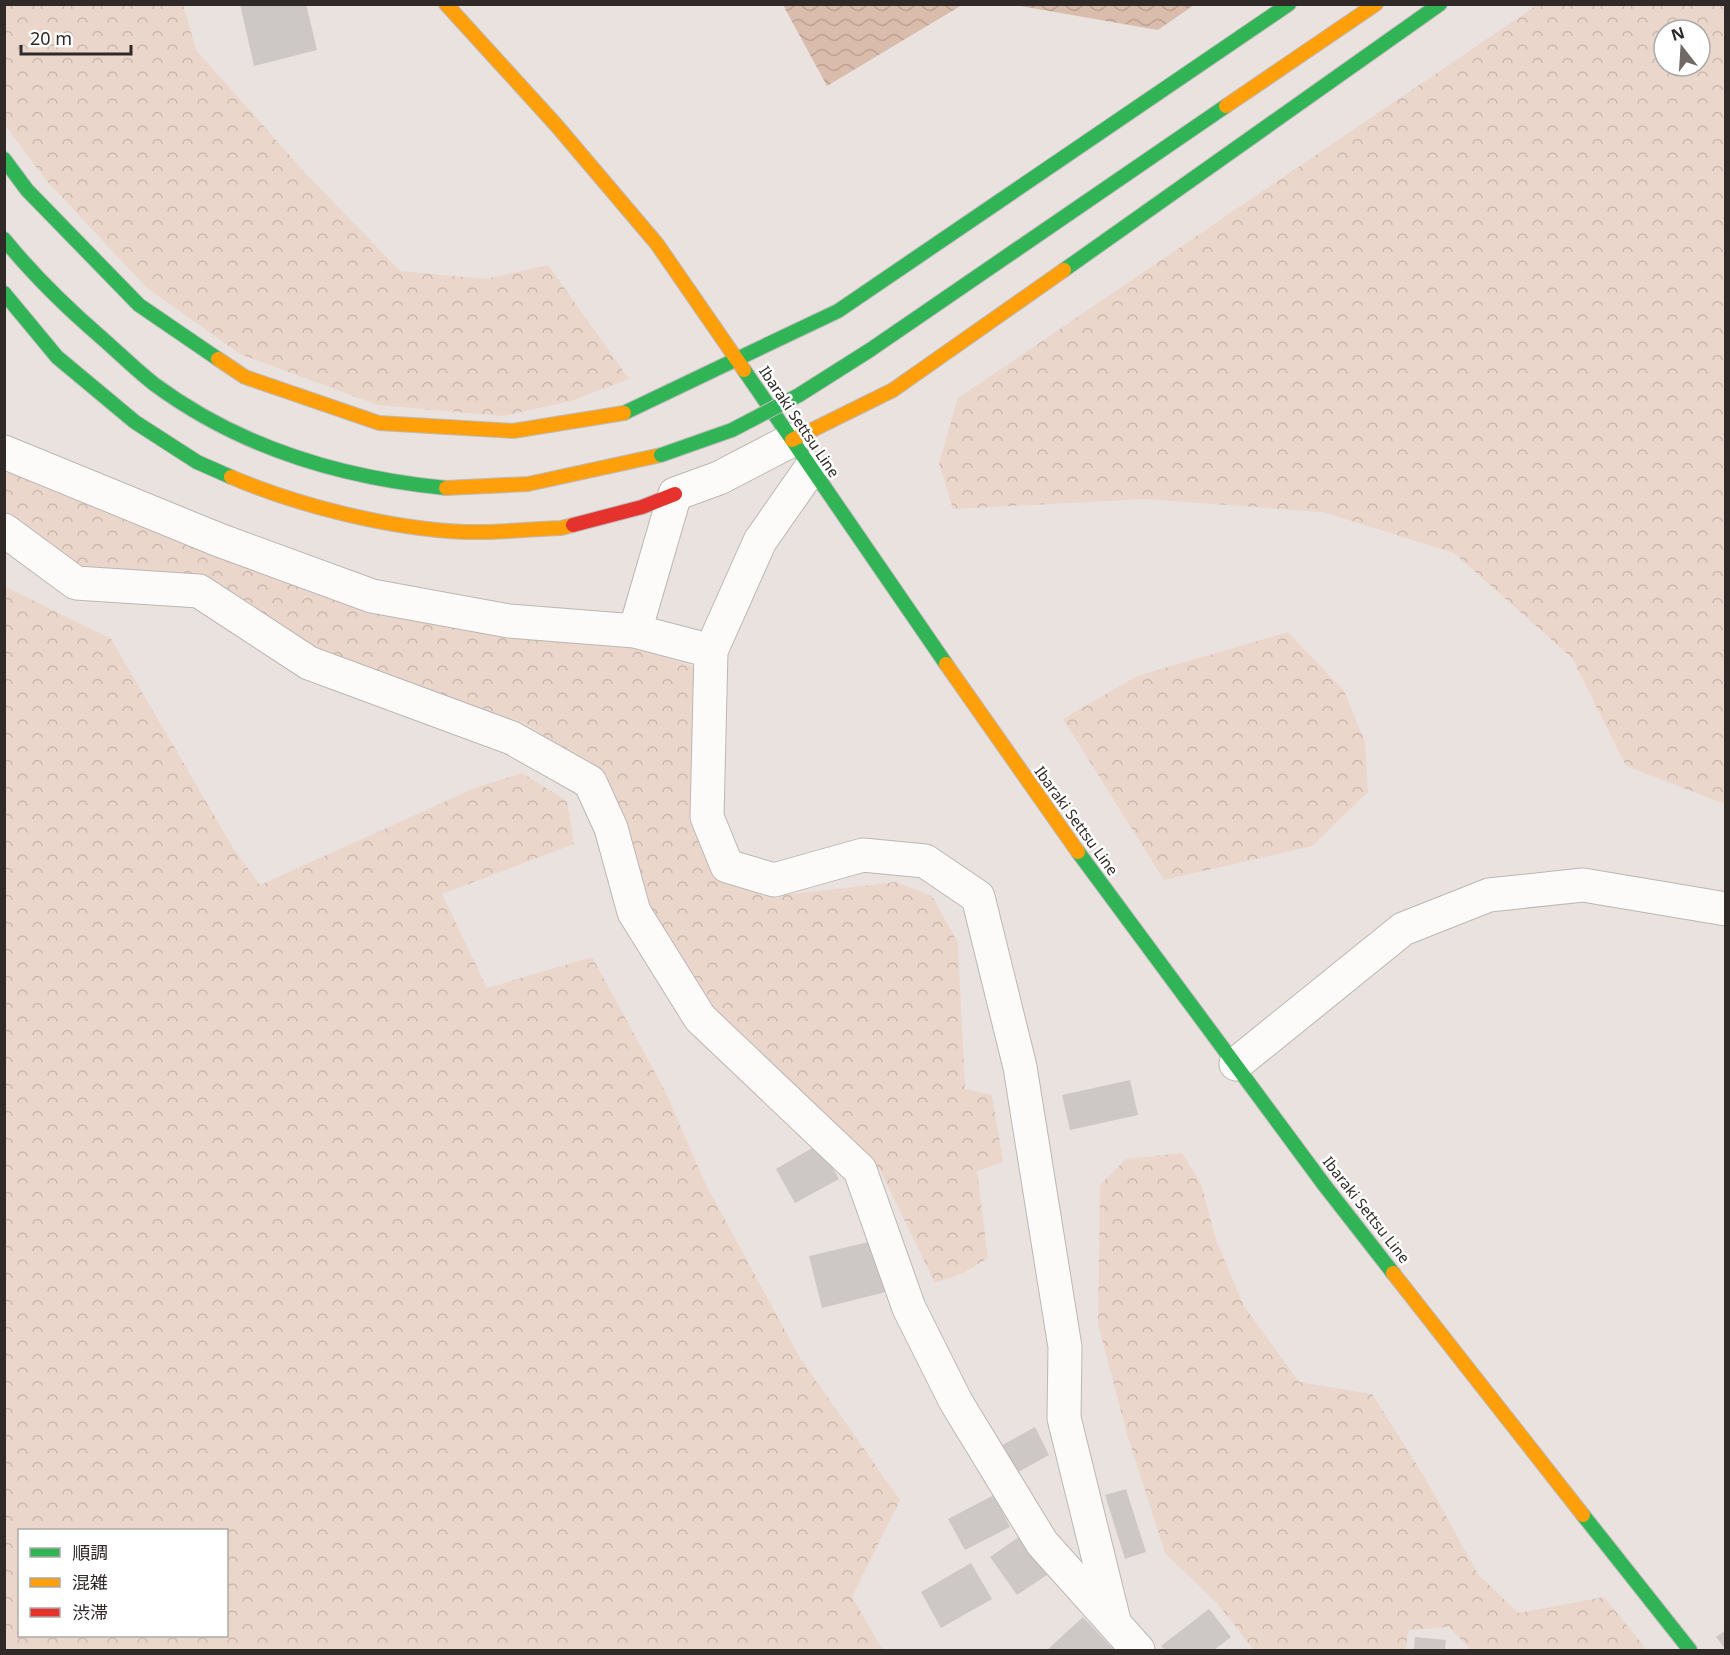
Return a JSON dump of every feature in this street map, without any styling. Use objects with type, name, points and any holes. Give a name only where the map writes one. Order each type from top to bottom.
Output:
[{"type":"main road","name":"Ibaraki Settsu Line","points":[[446,4],[557,126],[657,244],[1062,831],[1325,1186],[1690,1650]]},
{"type":"main road","points":[[4,159],[27,190],[139,305],[245,376],[380,423],[513,431],[629,412],[838,311],[1289,4]]},
{"type":"main road","points":[[4,239],[52,296],[156,384],[219,423],[272,448],[339,471],[447,488],[511,486],[580,476],[661,455],[732,430],[799,395],[870,350],[1376,4]]},
{"type":"main road","points":[[792,440],[893,390],[1440,4]]},
{"type":"main road","points":[[4,293],[57,357],[135,422],[197,462],[271,494],[375,520],[465,532],[561,528],[642,507],[675,494]]},
{"type":"street","points":[[635,631],[675,494],[719,478],[792,440]]},
{"type":"street","points":[[4,452],[219,540],[372,596],[509,621],[635,631],[711,651]]},
{"type":"street","points":[[810,468],[760,541],[711,651],[707,818],[727,866],[774,879],[863,855],[925,861],[978,897],[1024,1091],[1065,1347],[1064,1418],[1116,1625]]},
{"type":"street","points":[[4,530],[76,583],[199,591],[309,663],[512,738],[590,782],[611,828],[634,912],[700,1018],[860,1170],[909,1308],[956,1402],[1042,1543],[1138,1650]]},
{"type":"street","points":[[1236,1064],[1403,929],[1489,895],[1583,885],[1725,909]]},
{"type":"green space","points":[[4,5],[183,5],[196,50],[309,177],[400,271],[486,279],[548,265],[629,379],[571,401],[502,416],[378,405],[240,354],[147,288],[45,179],[5,125]]},
{"type":"green space","points":[[1537,5],[1725,5],[1725,804],[1626,766],[1572,658],[1454,553],[1323,512],[1145,499],[953,509],[939,463],[958,398]]},
{"type":"green space","points":[[4,463],[208,547],[634,647],[693,666],[693,822],[719,880],[766,897],[896,882],[932,896],[958,943],[965,1089],[992,1095],[1003,1162],[977,1171],[988,1258],[963,1273],[935,1283],[880,1170],[713,1015],[651,908],[628,828],[597,771],[525,723],[316,652],[203,579],[79,570],[21,530],[5,510]]},
{"type":"green space","points":[[4,586],[111,639],[235,851],[260,885],[475,788],[522,773],[567,801],[574,844],[442,894],[487,988],[592,957],[665,1091],[706,1185],[800,1358],[900,1500],[852,1597],[883,1650],[5,1650]]},
{"type":"green space","points":[[1288,632],[1344,691],[1365,742],[1368,792],[1312,846],[1164,880],[1063,719],[1137,676]]},
{"type":"green space","points":[[1182,1153],[1201,1184],[1216,1240],[1244,1306],[1299,1382],[1372,1394],[1424,1476],[1478,1574],[1518,1613],[1604,1597],[1647,1650],[1471,1650],[1449,1627],[1409,1630],[1405,1650],[1254,1650],[1217,1603],[1165,1553],[1127,1434],[1098,1324],[1100,1185],[1126,1159]]},
{"type":"water","points":[[1194,4],[1158,30],[1014,5]]},
{"type":"water","points":[[783,5],[962,5],[827,86]]},
{"type":"building","points":[[240,4],[306,4],[317,50],[254,66]]},
{"type":"building","points":[[1130,1080],[1138,1115],[1070,1130],[1062,1095]]},
{"type":"building","points":[[819,1144],[839,1179],[795,1203],[776,1169]]},
{"type":"building","points":[[873,1241],[886,1292],[822,1308],[809,1256]]},
{"type":"building","points":[[1035,1427],[1049,1455],[1013,1475],[997,1448]]},
{"type":"building","points":[[1126,1489],[1146,1552],[1125,1559],[1105,1495]]},
{"type":"building","points":[[994,1495],[1010,1527],[965,1550],[948,1519]]},
{"type":"building","points":[[1026,1532],[1053,1571],[1017,1595],[990,1557]]},
{"type":"building","points":[[971,1563],[992,1599],[941,1628],[921,1592]]},
{"type":"building","points":[[1209,1609],[1231,1637],[1214,1650],[1165,1650],[1161,1646]]},
{"type":"building","points":[[1083,1617],[1114,1650],[1047,1650]]},
{"type":"building","points":[[1726,1630],[1726,1650],[1716,1637]]},
{"type":"building","points":[[1415,1637],[1446,1640],[1445,1650],[1414,1650]]},
{"type":"traffic: fast","points":[[737,359],[838,311],[1289,4]]},
{"type":"traffic: fast","points":[[1064,270],[1440,4]]},
{"type":"traffic: fast","points":[[870,350],[1226,106]]},
{"type":"traffic: fast","points":[[4,159],[27,190],[139,305],[218,359]]},
{"type":"traffic: fast","points":[[4,239],[27,266],[77,316],[154,384],[187,406],[256,442],[293,456],[368,476],[446,488]]},
{"type":"traffic: fast","points":[[4,293],[57,357],[135,422],[197,462],[231,477]]},
{"type":"traffic: fast","points":[[661,455],[732,430],[799,395],[870,350]]},
{"type":"traffic: fast","points":[[624,413],[737,359]]},
{"type":"traffic: fast","points":[[744,370],[946,664]]},
{"type":"traffic: fast","points":[[1078,852],[1325,1186],[1393,1273]]},
{"type":"traffic: fast","points":[[1583,1515],[1690,1650]]},
{"type":"traffic: slow","points":[[446,4],[557,126],[657,244],[744,370]]},
{"type":"traffic: slow","points":[[1226,106],[1376,4]]},
{"type":"traffic: slow","points":[[792,440],[893,390],[1064,270]]},
{"type":"traffic: slow","points":[[218,359],[245,377],[379,423],[513,431],[624,413]]},
{"type":"traffic: slow","points":[[446,488],[528,484],[661,455]]},
{"type":"traffic: slow","points":[[231,477],[315,506],[407,526],[477,532],[561,528],[573,525]]},
{"type":"traffic: slow","points":[[946,664],[1078,852]]},
{"type":"traffic: slow","points":[[1393,1273],[1583,1515]]},
{"type":"traffic: jam","points":[[573,525],[642,507],[675,494]]}]
